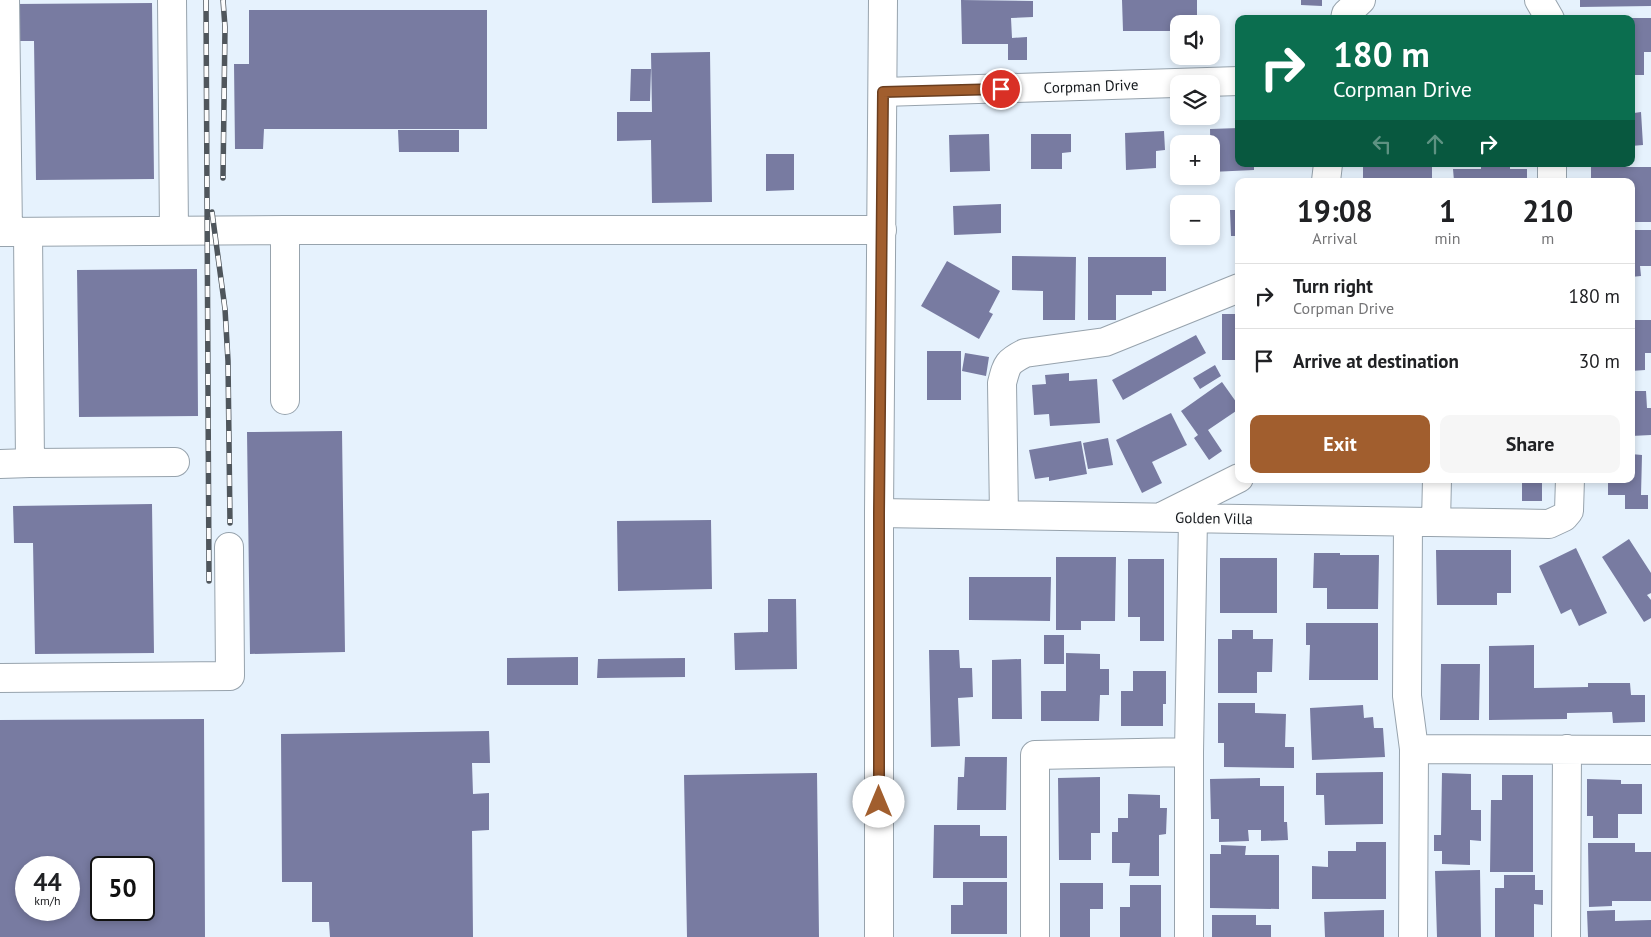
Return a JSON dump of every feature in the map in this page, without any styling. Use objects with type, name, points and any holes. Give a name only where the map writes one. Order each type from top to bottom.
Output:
[{"type":"street","points":[[5,0],[12,232],[30,463]]},
{"type":"street","points":[[172,0],[174,231]]},
{"type":"street","points":[[879,937],[879,513],[883,0]]},
{"type":"street","points":[[1346,15],[1361,0]]},
{"type":"street","points":[[1539,0],[1548,15]]},
{"type":"street","name":"Corpman Drive","points":[[883,92],[1235,81]]},
{"type":"street","points":[[285,230],[285,400]]},
{"type":"street","points":[[12,232],[882,230]]},
{"type":"street","points":[[1004,515],[1002,383],[1007,366],[1013,359],[1025,353],[1105,342],[1235,290]]},
{"type":"street","points":[[0,464],[176,462]]},
{"type":"street","points":[[1159,517],[1235,480]]},
{"type":"street","points":[[1436,522],[1437,483]]},
{"type":"street","name":"Golden Villa","points":[[879,513],[1549,524],[1564,516],[1569,510],[1570,483]]},
{"type":"street","points":[[1189,937],[1192,518]]},
{"type":"street","points":[[1408,522],[1407,696],[1414,749],[1413,937]]},
{"type":"street","points":[[0,678],[230,676],[229,547]]},
{"type":"street","points":[[1414,749],[1651,750]]},
{"type":"street","points":[[1566,937],[1567,749]]},
{"type":"street","points":[[1035,937],[1035,755],[1189,752]]},
{"type":"building","points":[[961,0],[1033,1],[1033,17],[1011,18],[1012,38],[1027,37],[1027,60],[1008,60],[1008,44],[962,44]]},
{"type":"building","points":[[1122,0],[1197,0],[1197,15],[1170,15],[1170,31],[1123,31]]},
{"type":"building","points":[[1301,0],[1322,0],[1322,6],[1301,5]]},
{"type":"building","points":[[1580,0],[1651,0],[1651,6],[1580,7]]},
{"type":"building","points":[[152,3],[154,179],[36,180],[34,41],[16,41],[15,4]]},
{"type":"building","points":[[249,10],[487,10],[487,129],[264,129],[263,149],[235,149],[234,64],[249,64]]},
{"type":"building","points":[[1635,18],[1651,18],[1651,52],[1644,52],[1644,75],[1635,75]]},
{"type":"building","points":[[710,52],[712,202],[652,203],[651,140],[617,141],[617,112],[652,112],[651,53]]},
{"type":"building","points":[[631,69],[651,69],[650,101],[630,101]]},
{"type":"building","points":[[1641,112],[1643,145],[1635,146],[1635,113]]},
{"type":"building","points":[[1235,128],[1235,167],[1254,167],[1254,170],[1220,172],[1220,135],[1210,135],[1210,129]]},
{"type":"building","points":[[398,130],[459,130],[459,152],[399,152]]},
{"type":"building","points":[[1164,131],[1165,150],[1156,151],[1156,168],[1126,170],[1125,133]]},
{"type":"building","points":[[989,134],[990,171],[950,172],[949,135]]},
{"type":"building","points":[[1031,134],[1071,134],[1071,152],[1062,153],[1062,169],[1031,169]]},
{"type":"building","points":[[766,154],[794,154],[794,190],[766,191]]},
{"type":"building","points":[[1363,167],[1432,167],[1432,178],[1363,178]]},
{"type":"building","points":[[1481,167],[1510,167],[1510,169],[1527,169],[1527,178],[1454,178],[1453,169],[1481,169]]},
{"type":"building","points":[[1591,167],[1651,167],[1651,222],[1635,222],[1635,178],[1591,178]]},
{"type":"building","points":[[1001,204],[1001,233],[954,235],[953,206]]},
{"type":"building","points":[[1230,210],[1235,210],[1235,236],[1231,236]]},
{"type":"building","points":[[1635,230],[1651,230],[1651,266],[1640,266],[1641,276],[1635,277]]},
{"type":"building","points":[[1012,256],[1076,257],[1075,320],[1043,320],[1043,291],[1012,290]]},
{"type":"building","points":[[1088,257],[1166,257],[1166,291],[1152,291],[1152,295],[1116,295],[1116,320],[1088,320]]},
{"type":"building","points":[[947,261],[1000,291],[989,312],[993,314],[979,339],[921,306]]},
{"type":"building","points":[[197,269],[198,416],[79,417],[77,270]]},
{"type":"building","points":[[1222,314],[1235,314],[1235,360],[1222,360]]},
{"type":"building","points":[[1635,320],[1651,320],[1651,353],[1645,353],[1645,370],[1635,371]]},
{"type":"building","points":[[1196,335],[1206,353],[1123,400],[1112,380]]},
{"type":"building","points":[[927,351],[961,351],[961,400],[927,400]]},
{"type":"building","points":[[965,353],[989,357],[986,376],[962,371]]},
{"type":"building","points":[[1215,365],[1221,376],[1200,389],[1193,378]]},
{"type":"building","points":[[1069,373],[1069,381],[1097,379],[1100,423],[1050,426],[1049,414],[1034,415],[1032,385],[1046,384],[1045,375]]},
{"type":"building","points":[[1222,382],[1235,400],[1235,412],[1208,430],[1222,451],[1209,460],[1194,438],[1198,435],[1181,411]]},
{"type":"building","points":[[1635,391],[1646,391],[1647,408],[1651,408],[1651,435],[1635,436]]},
{"type":"building","points":[[1171,413],[1187,445],[1152,462],[1162,483],[1142,493],[1116,440]]},
{"type":"building","points":[[342,431],[345,652],[250,654],[247,432]]},
{"type":"building","points":[[1108,438],[1113,465],[1088,469],[1083,443]]},
{"type":"building","points":[[1081,441],[1087,474],[1049,481],[1049,477],[1035,479],[1029,450]]},
{"type":"building","points":[[1635,454],[1642,455],[1641,495],[1648,495],[1648,509],[1625,509],[1625,495],[1608,495],[1608,483],[1635,483]]},
{"type":"building","points":[[1522,483],[1542,483],[1542,501],[1522,501]]},
{"type":"building","points":[[152,504],[154,653],[35,654],[33,543],[14,543],[13,506]]},
{"type":"building","points":[[711,520],[712,589],[618,591],[617,521]]},
{"type":"building","points":[[1629,539],[1651,573],[1651,593],[1647,595],[1651,600],[1651,618],[1644,622],[1602,557]]},
{"type":"building","points":[[1576,548],[1607,613],[1579,626],[1571,609],[1561,614],[1539,566]]},
{"type":"building","points":[[1436,550],[1511,550],[1511,593],[1497,593],[1497,605],[1437,605]]},
{"type":"building","points":[[1314,553],[1379,555],[1378,609],[1327,609],[1327,588],[1313,588]]},
{"type":"building","points":[[1056,557],[1116,557],[1115,621],[1081,621],[1081,630],[1056,630]]},
{"type":"building","points":[[1220,558],[1277,558],[1277,613],[1220,613]]},
{"type":"building","points":[[1128,559],[1164,559],[1164,641],[1140,641],[1140,617],[1128,617]]},
{"type":"building","points":[[969,577],[1051,577],[1050,621],[969,620]]},
{"type":"building","points":[[768,599],[796,599],[797,669],[735,670],[734,633],[768,632]]},
{"type":"building","points":[[1306,623],[1378,623],[1378,680],[1309,680],[1310,645],[1306,645]]},
{"type":"building","points":[[1232,630],[1253,630],[1253,639],[1273,639],[1272,672],[1257,672],[1257,693],[1218,693],[1218,639],[1232,639]]},
{"type":"building","points":[[1044,635],[1064,635],[1064,664],[1044,664]]},
{"type":"building","points":[[1534,645],[1534,688],[1588,687],[1588,683],[1630,683],[1631,695],[1645,695],[1645,722],[1613,723],[1612,712],[1567,713],[1567,719],[1489,720],[1489,646]]},
{"type":"building","points":[[929,650],[959,650],[960,668],[972,668],[973,697],[958,698],[960,746],[931,747]]},
{"type":"building","points":[[1066,653],[1100,654],[1100,669],[1109,669],[1109,695],[1100,695],[1099,721],[1041,721],[1041,691],[1066,691]]},
{"type":"building","points":[[578,657],[578,685],[507,685],[507,658]]},
{"type":"building","points":[[685,658],[685,677],[597,678],[598,659]]},
{"type":"building","points":[[1021,659],[1022,719],[992,719],[992,660]]},
{"type":"building","points":[[1441,664],[1480,664],[1479,720],[1440,720]]},
{"type":"building","points":[[1133,671],[1166,671],[1166,704],[1163,704],[1163,726],[1121,726],[1121,691],[1133,691]]},
{"type":"building","points":[[1218,703],[1255,703],[1255,713],[1286,714],[1285,747],[1294,747],[1294,768],[1224,767],[1224,743],[1218,743]]},
{"type":"building","points":[[1363,705],[1364,718],[1373,717],[1374,728],[1383,728],[1385,757],[1312,760],[1310,708]]},
{"type":"building","points":[[204,719],[205,937],[0,937],[0,720]]},
{"type":"building","points":[[489,731],[490,763],[472,763],[473,794],[489,793],[489,830],[472,831],[473,937],[330,937],[329,922],[312,922],[312,882],[282,882],[281,734]]},
{"type":"building","points":[[965,757],[1007,757],[1006,810],[957,810],[958,777],[964,777]]},
{"type":"building","points":[[1383,772],[1383,824],[1325,825],[1324,795],[1316,795],[1316,773]]},
{"type":"building","points":[[817,773],[819,937],[687,937],[684,775]]},
{"type":"building","points":[[1442,773],[1471,774],[1471,810],[1481,810],[1481,841],[1470,840],[1470,865],[1442,864],[1442,851],[1434,851],[1434,835],[1441,835]]},
{"type":"building","points":[[1502,775],[1533,775],[1533,872],[1490,872],[1491,800],[1502,800]]},
{"type":"building","points":[[1100,777],[1100,833],[1091,833],[1091,860],[1059,860],[1058,778]]},
{"type":"building","points":[[1260,778],[1260,786],[1284,786],[1284,822],[1287,822],[1288,840],[1261,841],[1261,830],[1248,830],[1249,841],[1219,842],[1219,819],[1211,819],[1210,779]]},
{"type":"building","points":[[1587,779],[1621,780],[1621,784],[1642,784],[1642,814],[1618,814],[1618,838],[1593,838],[1593,816],[1587,816]]},
{"type":"building","points":[[1128,794],[1160,795],[1160,808],[1167,808],[1166,834],[1159,835],[1159,876],[1129,876],[1130,863],[1112,863],[1112,832],[1118,832],[1118,818],[1128,818]]},
{"type":"building","points":[[934,825],[980,825],[980,836],[1007,836],[1007,878],[933,878]]},
{"type":"building","points":[[1356,842],[1386,842],[1386,899],[1312,899],[1312,866],[1328,867],[1328,851],[1356,851]]},
{"type":"building","points":[[1588,843],[1635,843],[1635,852],[1651,852],[1651,901],[1612,901],[1612,906],[1589,907]]},
{"type":"building","points":[[1221,845],[1246,846],[1245,855],[1279,855],[1279,909],[1210,908],[1210,854],[1221,854]]},
{"type":"building","points":[[1480,870],[1481,937],[1437,937],[1435,871]]},
{"type":"building","points":[[1504,875],[1535,875],[1535,890],[1543,890],[1543,905],[1534,904],[1534,937],[1495,937],[1495,888],[1504,888]]},
{"type":"building","points":[[963,882],[1007,882],[1007,934],[951,934],[951,905],[963,905]]},
{"type":"building","points":[[1060,883],[1103,883],[1103,909],[1090,909],[1090,937],[1060,937]]},
{"type":"building","points":[[1130,885],[1161,885],[1161,937],[1120,937],[1120,907],[1130,907]]},
{"type":"building","points":[[1384,910],[1384,937],[1325,937],[1324,912]]},
{"type":"building","points":[[1615,910],[1615,921],[1651,920],[1651,937],[1588,937],[1587,911]]},
{"type":"building","points":[[1212,915],[1256,915],[1256,925],[1271,925],[1271,937],[1212,937]]},
{"type":"railway","points":[[206,0],[209,581]]},
{"type":"railway","points":[[223,0],[225,27],[223,178]]},
{"type":"railway","points":[[212,212],[225,309],[228,361],[230,523]]},
{"type":"route","points":[[879,802],[879,513],[883,92],[1001,89]]}]
